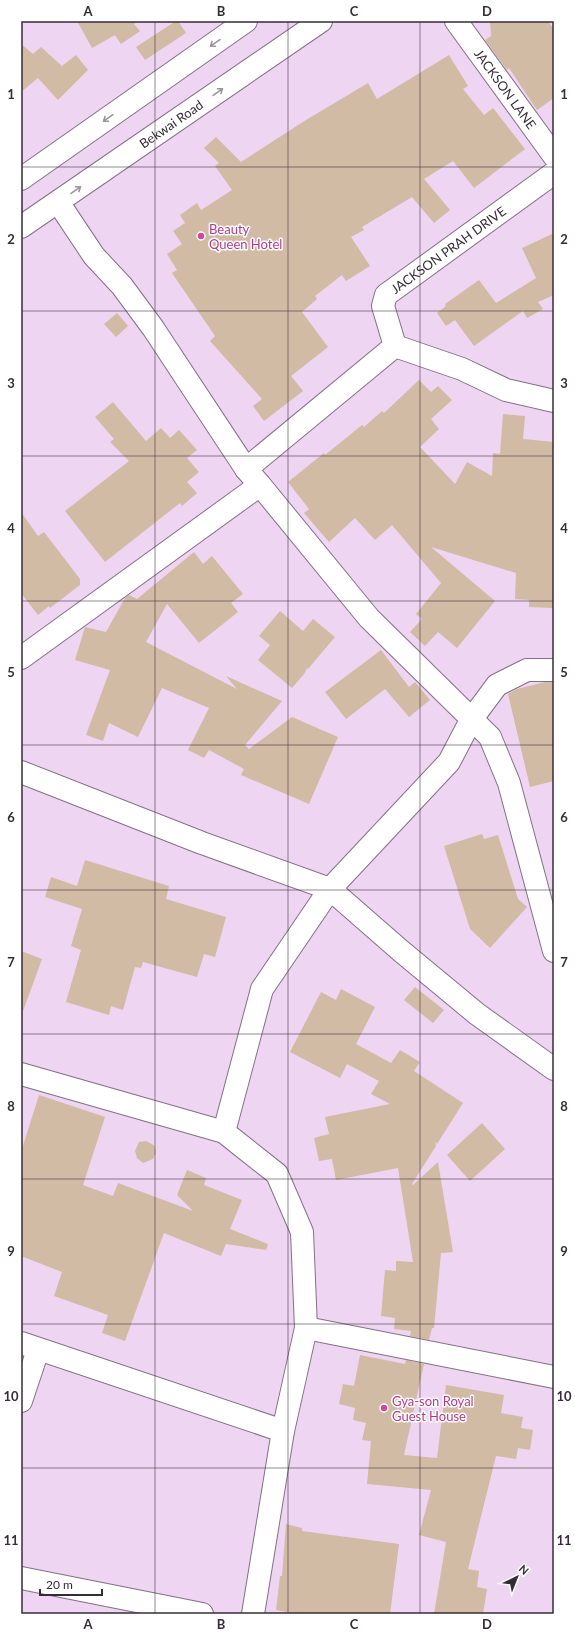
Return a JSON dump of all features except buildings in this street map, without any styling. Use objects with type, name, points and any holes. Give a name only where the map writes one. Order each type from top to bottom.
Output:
[{"type":"main road","points":[[21,180],[246,21]]},
{"type":"main road","name":"Bekwai Road","points":[[21,227],[321,21]]},
{"type":"main road","name":"JACKSON LANE","points":[[456,21],[554,156]]},
{"type":"main road","name":"JACKSON PRAH DRIVE","points":[[395,346],[383,306],[386,295],[554,172]]},
{"type":"main road","points":[[58,202],[94,256],[122,286],[153,328],[246,469],[369,618],[471,720],[490,737],[509,783],[554,951]]},
{"type":"main road","points":[[246,469],[395,346],[462,369],[506,390],[554,401]]},
{"type":"main road","points":[[21,658],[260,485]]},
{"type":"main road","points":[[224,1132],[262,989],[330,889],[449,762],[471,720],[497,685],[527,670],[554,670]]},
{"type":"main road","points":[[21,772],[202,843],[330,889],[401,951],[477,1014],[554,1069]]},
{"type":"main road","points":[[21,1074],[224,1132],[277,1174],[302,1232],[306,1328],[282,1430],[253,1614]]},
{"type":"main road","points":[[306,1328],[554,1377]]},
{"type":"main road","points":[[21,1401],[30,1347],[282,1430]]},
{"type":"main road","points":[[21,1578],[202,1614]]},
{"type":"place","name":"Beauty Queen Hotel","points":[[201,236]]},
{"type":"place","name":"Gya-son Royal Guest House","points":[[384,1408]]}]
